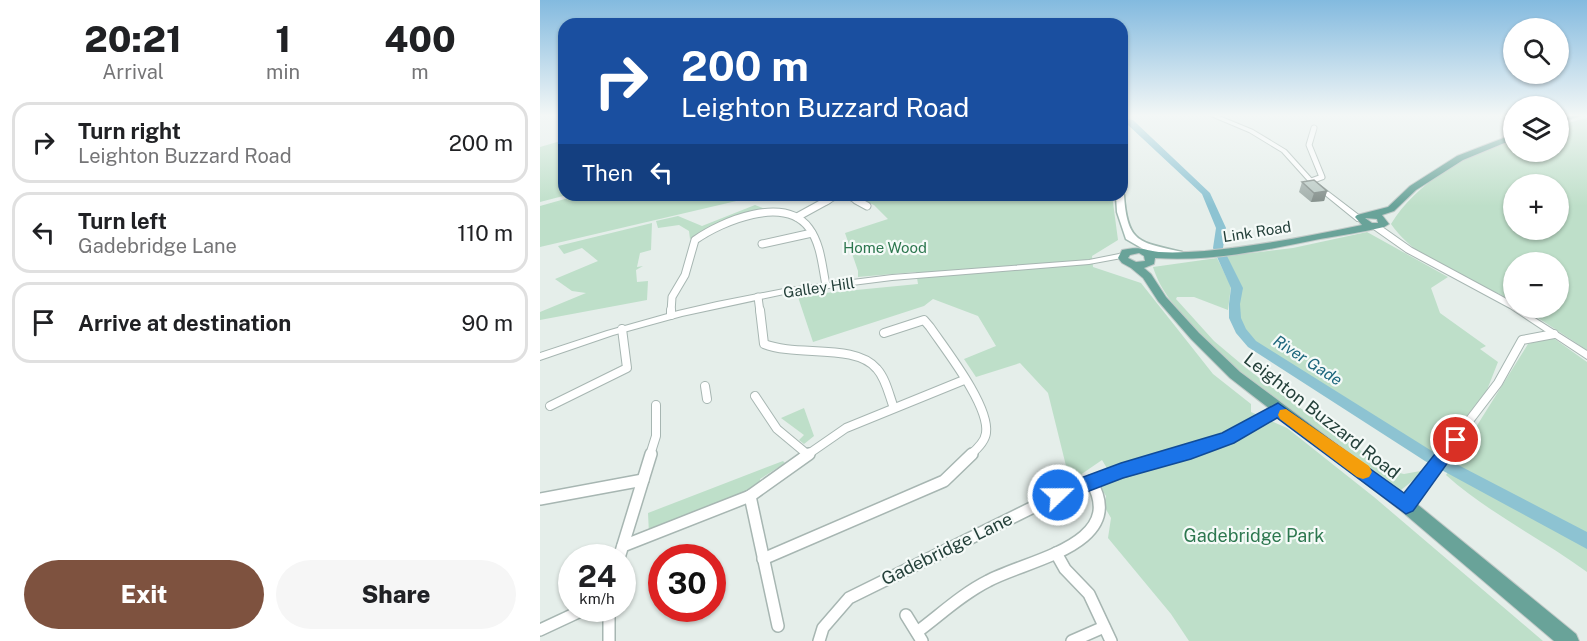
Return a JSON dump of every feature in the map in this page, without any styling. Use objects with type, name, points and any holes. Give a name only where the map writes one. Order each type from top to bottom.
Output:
[{"type":"main road","name":"Link Road","points":[[1128,259],[1147,261],[1174,256],[1227,252],[1379,224],[1390,208],[1413,188],[1460,158],[1490,146]]},
{"type":"main road","name":"Leighton Buzzard Road","points":[[1120,201],[1121,212],[1129,237],[1147,261],[1162,299],[1195,336],[1235,375],[1406,506],[1569,641]]},
{"type":"main road","name":"Link Road","points":[[1343,231],[1365,217],[1390,208]]},
{"type":"main road","points":[[1365,217],[1379,224]]},
{"type":"main road","name":"Leighton Buzzard Road","points":[[1129,237],[1128,259],[1147,261]]},
{"type":"main road","points":[[1129,237],[1148,248],[1188,255]]},
{"type":"street","points":[[1274,146],[1284,152],[1311,181],[1347,209],[1365,217]]},
{"type":"street","points":[[1310,146],[1322,177],[1311,181]]},
{"type":"street","points":[[797,217],[827,201]]},
{"type":"street","points":[[857,201],[867,206]]},
{"type":"street","points":[[671,315],[672,297],[686,275],[695,240],[707,230],[747,215],[774,213],[797,217],[808,225],[826,285]]},
{"type":"street","points":[[1379,224],[1409,250],[1503,301]]},
{"type":"street","points":[[762,244],[812,233]]},
{"type":"street","name":"Galley Hill","points":[[540,357],[671,315],[826,285],[1106,259],[1128,259]]},
{"type":"street","points":[[758,297],[764,344],[786,353],[844,352],[861,358],[876,366],[894,408]]},
{"type":"street","points":[[1530,318],[1587,356]]},
{"type":"street","points":[[763,559],[944,481],[979,447],[986,433],[984,416],[969,384],[924,320],[884,333]]},
{"type":"street","points":[[550,406],[627,368],[622,329]]},
{"type":"street","points":[[1406,506],[1498,383],[1522,340],[1554,334]]},
{"type":"street","points":[[628,544],[750,496],[846,428],[964,380]]},
{"type":"street","points":[[705,386],[707,399]]},
{"type":"street","points":[[755,396],[766,419],[807,454]]},
{"type":"street","points":[[624,544],[656,436],[656,405]]},
{"type":"street","name":"Gadebridge Lane","points":[[819,641],[823,628],[849,598],[1042,502],[1091,481],[1228,438],[1278,410]]},
{"type":"street","points":[[540,499],[643,480]]},
{"type":"street","points":[[906,615],[920,636],[989,580],[1056,553],[1088,534],[1100,513],[1101,499],[1091,481]]},
{"type":"street","points":[[750,496],[778,626]]},
{"type":"street","points":[[1056,553],[1065,569],[1089,594],[1111,641]]},
{"type":"street","points":[[540,630],[558,622]]},
{"type":"street","points":[[609,622],[609,641]]},
{"type":"street","points":[[1072,641],[1104,627]]},
{"type":"green space","points":[[558,146],[558,197],[540,202],[540,147]]},
{"type":"green space","points":[[1494,146],[1503,146],[1503,162],[1569,162],[1569,146],[1587,146],[1587,350],[1538,318],[1569,318],[1569,252],[1503,252],[1503,296],[1431,260],[1416,250],[1391,224],[1414,195],[1429,183],[1461,161]]},
{"type":"green space","points":[[558,201],[736,201],[540,247],[540,206]]},
{"type":"green space","name":"Gadebridge Park","points":[[866,201],[1113,201],[1118,240],[1092,256],[1093,267],[1141,283],[1213,374],[1251,404],[1251,412],[1287,428],[1374,497],[1543,641],[1189,641],[1171,614],[1108,538],[1111,518],[1104,506],[1106,496],[1098,483],[1111,475],[1102,460],[1070,482],[1048,393],[1020,363],[976,377],[964,359],[996,346],[978,316],[933,299],[924,306],[813,342],[798,297],[794,296],[918,284],[916,272],[858,277],[845,233],[888,219],[874,205]]},
{"type":"green space","points":[[755,205],[770,211],[728,220],[690,239],[689,231],[679,225],[658,228],[656,221],[678,216],[702,226]]},
{"type":"green space","points":[[652,223],[651,250],[640,253],[637,267],[643,266],[636,270],[637,282],[648,281],[647,300],[540,320],[540,312],[586,293],[572,291],[555,279],[598,261],[582,248],[564,254],[558,246]]},
{"type":"green space","points":[[1367,232],[1448,277],[1431,288],[1440,313],[1486,346],[1480,349],[1498,362],[1487,390],[1434,458],[1250,339],[1238,320],[1236,305],[1242,291],[1240,285],[1223,257],[1220,257],[1293,248]]},
{"type":"green space","points":[[1217,258],[1231,286],[1228,310],[1194,297],[1177,297],[1176,299],[1214,341],[1246,368],[1326,427],[1391,471],[1404,474],[1426,470],[1401,490],[1396,490],[1292,415],[1219,353],[1171,301],[1153,267]]},
{"type":"green space","points":[[1552,337],[1587,362],[1587,572],[1479,501],[1446,475],[1528,344]]},
{"type":"green space","points":[[804,408],[814,436],[804,444],[799,440],[804,435],[781,418]]},
{"type":"green space","points":[[783,461],[785,463],[760,479],[761,486],[649,534],[648,513]]},
{"type":"building","points":[[1314,180],[1327,191],[1314,193],[1302,182]]},
{"type":"waterway","name":"River Gade","points":[[1156,146],[1206,193],[1221,228],[1218,248],[1237,288],[1234,304],[1235,318],[1241,331],[1252,344],[1430,457],[1587,541]]},
{"type":"slow traffic","points":[[1286,415],[1363,472]]},
{"type":"route","points":[[1058,495],[1121,471],[1191,452],[1228,438],[1278,410],[1360,469],[1406,506],[1456,440]]},
{"type":"park label","name":"Home Wood","points":[[885,248]]}]
